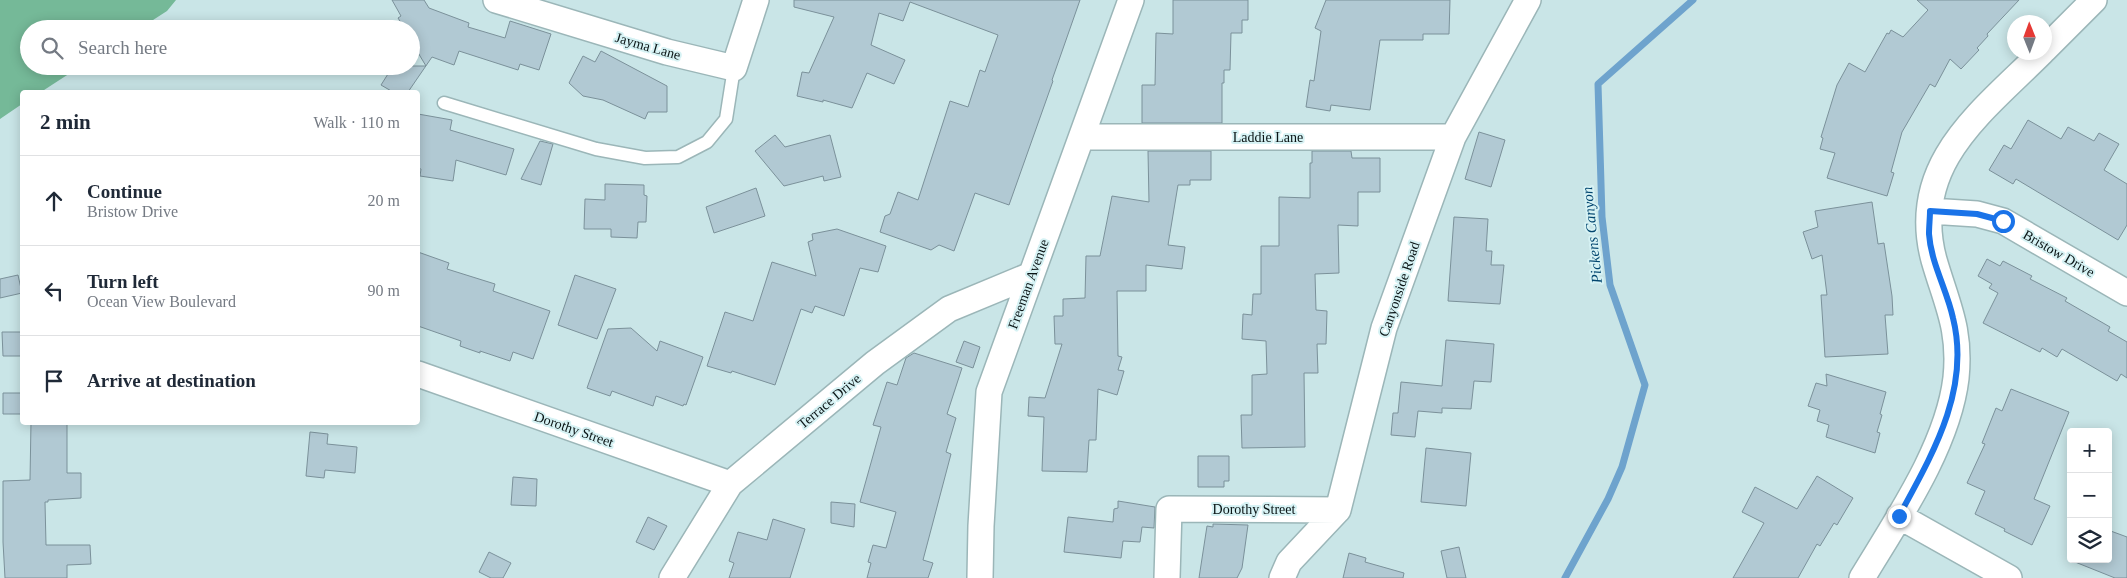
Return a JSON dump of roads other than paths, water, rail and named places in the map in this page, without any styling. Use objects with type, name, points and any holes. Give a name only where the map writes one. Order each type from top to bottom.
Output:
[{"type":"street","name":"Jayma Lane","points":[[496,0],[667,52],[734,68]]},
{"type":"street","points":[[734,68],[756,0]]},
{"type":"street","name":"Freeman Avenue","points":[[980,578],[981,526],[989,392],[1131,0]]},
{"type":"street","name":"Canyonside Road","points":[[1282,578],[1289,562],[1338,510],[1384,328],[1453,137],[1528,0]]},
{"type":"street","points":[[2052,42],[2094,0]]},
{"type":"street","points":[[1862,578],[1931,457],[1951,406],[1956,378],[1958,346],[1955,327],[1934,260],[1929,235],[1933,187],[1939,171],[1954,144],[1966,128],[2034,60]]},
{"type":"street","name":"Laddie Lane","points":[[1082,137],[1453,137]]},
{"type":"street","name":"Bristow Drive","points":[[1930,211],[1977,214],[2003,221],[2127,293]]},
{"type":"street","name":"Terrace Drive","points":[[672,578],[730,484],[875,363],[949,309],[1031,276]]},
{"type":"street","name":"Dorothy Street","points":[[420,375],[730,484]]},
{"type":"street","name":"Dorothy Street","points":[[1167,578],[1169,509],[1338,510]]},
{"type":"street","points":[[1899,516],[2009,578]]},
{"type":"lane","points":[[444,103],[596,149],[645,158],[678,157],[708,142],[726,119],[734,68]]},
{"type":"waterway","name":"Pickens Canyon","points":[[1565,578],[1608,499],[1622,467],[1645,385],[1610,285],[1602,217],[1598,84],[1693,0]]}]
